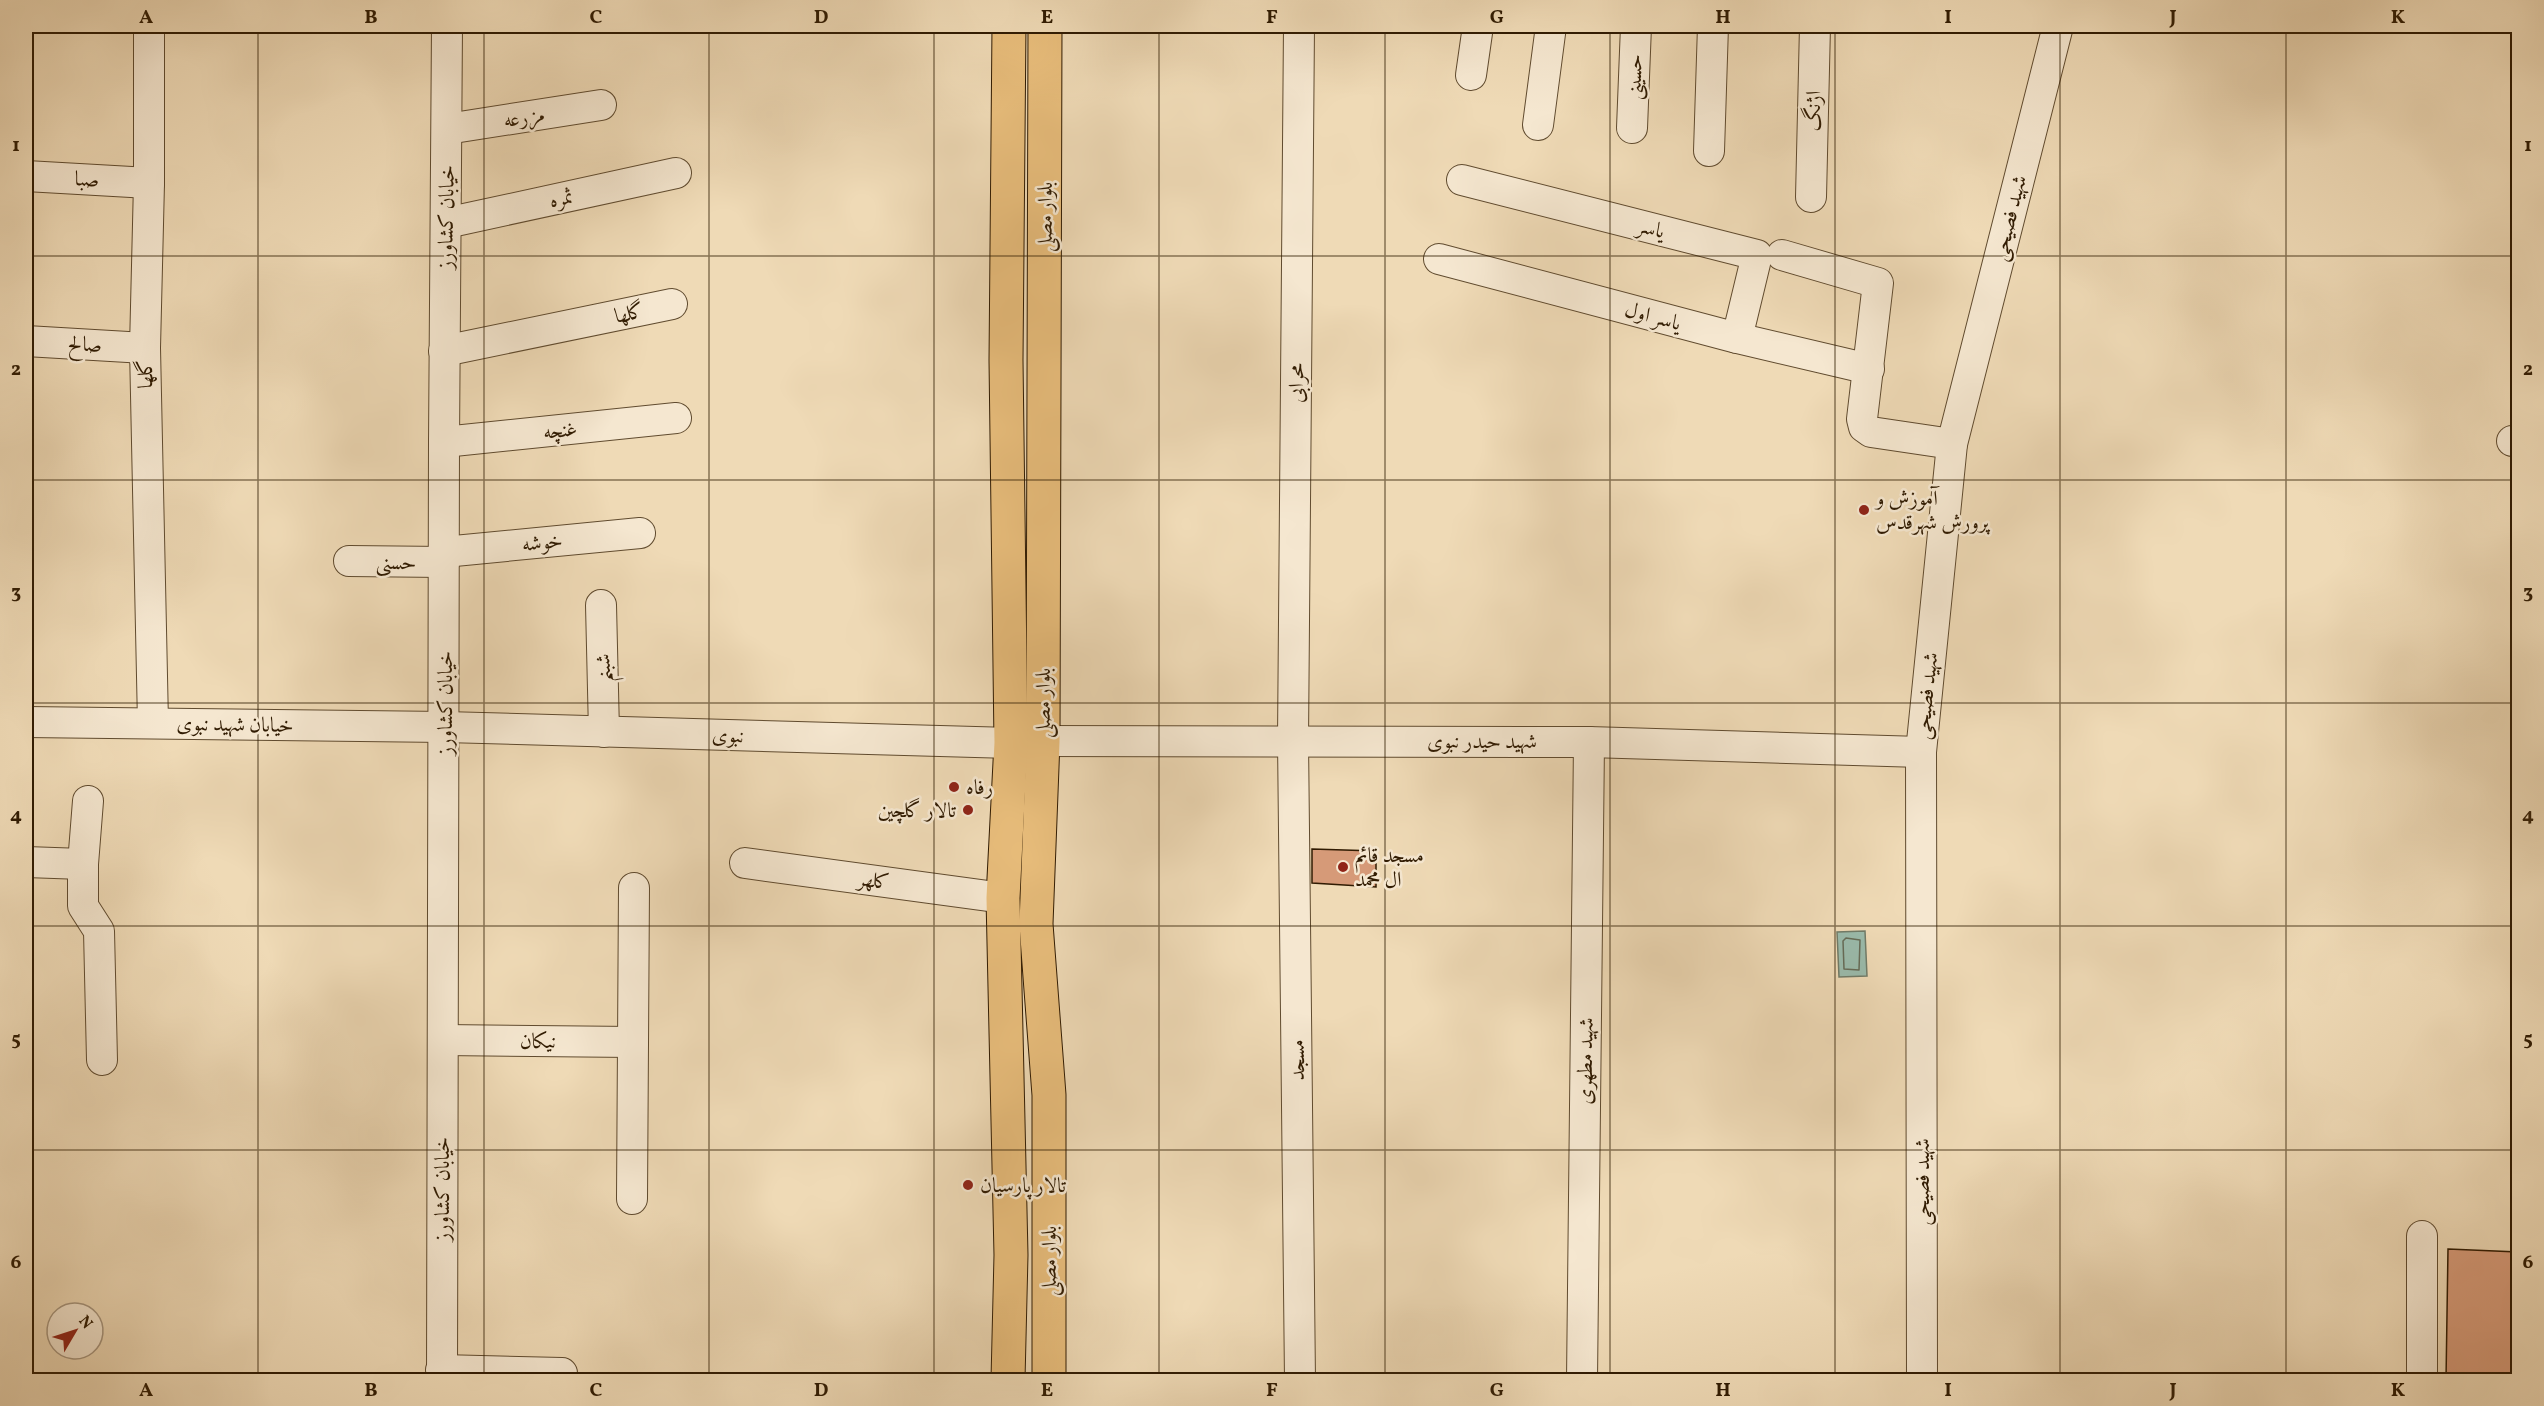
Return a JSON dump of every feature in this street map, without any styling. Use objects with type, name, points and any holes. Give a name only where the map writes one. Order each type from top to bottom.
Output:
[{"type":"main road","name":"بلوار مصلی","points":[[1008,1380],[1011,1255],[1003,898],[1011,743],[1006,360],[1009,26]]},
{"type":"main road","name":"بلوار مصلی","points":[[1045,26],[1043,741],[1036,924],[1049,1095],[1049,1380]]},
{"type":"main road","points":[[1011,743],[1043,741]]},
{"type":"street","name":"گلها","points":[[149,26],[149,183],[145,348],[153,723]]},
{"type":"street","name":"خیابان کشاورز","points":[[442,1375],[447,26]]},
{"type":"street","name":"محرابی","points":[[1293,740],[1299,26]]},
{"type":"street","points":[[1471,75],[1478,26]]},
{"type":"street","points":[[1538,125],[1551,26]]},
{"type":"street","name":"حسینی","points":[[1632,128],[1636,26]]},
{"type":"street","points":[[1709,151],[1713,26]]},
{"type":"street","name":"اژنگ","points":[[1811,197],[1815,26]]},
{"type":"street","name":"شهید فصیحی","points":[[1922,1380],[1921,752],[1952,444],[2058,26]]},
{"type":"street","name":"مزرعه","points":[[447,129],[601,105]]},
{"type":"street","name":"ثمره","points":[[446,223],[676,173]]},
{"type":"street","name":"صبا","points":[[26,176],[149,183]]},
{"type":"street","name":"یاسر","points":[[1462,180],[1757,255],[1737,338]]},
{"type":"street","points":[[1782,255],[1878,283],[1862,419],[1864,427],[1871,432],[1952,444]]},
{"type":"street","name":"یاسر اول","points":[[1439,259],[1737,338],[1869,369]]},
{"type":"street","name":"گلها","points":[[444,351],[672,304]]},
{"type":"street","name":"صالح","points":[[26,341],[145,348]]},
{"type":"street","name":"غنچه","points":[[444,442],[675,418]]},
{"type":"street","name":"خوشه","points":[[444,557],[640,533]]},
{"type":"street","name":"حسنی","points":[[349,561],[444,557]]},
{"type":"street","name":"شبنم","points":[[601,605],[604,732]]},
{"type":"street","name":"خیابان شهید نبوی","points":[[26,722],[445,726]]},
{"type":"street","name":"نبوی","points":[[445,726],[1011,743]]},
{"type":"street","name":"مسجد","points":[[1293,740],[1300,1380]]},
{"type":"street","name":"شهید حیدر نبوی","points":[[1043,741],[1589,742],[1921,752]]},
{"type":"street","name":"شهید مطهری","points":[[1582,1380],[1589,742]]},
{"type":"street","points":[[88,801],[82,864],[83,906],[99,931],[101,945],[102,1060]]},
{"type":"street","points":[[26,862],[82,864]]},
{"type":"street","name":"کلهر","points":[[745,863],[1003,898]]},
{"type":"street","points":[[632,1198],[634,888]]},
{"type":"street","name":"نیکان","points":[[443,1040],[633,1042]]},
{"type":"street","points":[[2422,1236],[2422,1380]]},
{"type":"street","points":[[442,1375],[562,1373]]},
{"type":"water","points":[[1865,931],[1867,976],[1839,977],[1837,932]]},
{"type":"building","name":"مسجد قائم ال محمد","points":[[1312,849],[1376,851],[1376,887],[1312,883]]},
{"type":"building","points":[[2448,1249],[2518,1252],[2518,1380],[2446,1380]]},
{"type":"place","name":"آموزش و پرورش شهرقدس","points":[[1864,510]]},
{"type":"place","name":"رفاه","points":[[954,787]]},
{"type":"place","name":"تالار گلچین","points":[[968,810]]},
{"type":"place","name":"مسجد قائم ال محمد","points":[[1343,867]]},
{"type":"place","name":"تالار پارسیان","points":[[968,1185]]}]
